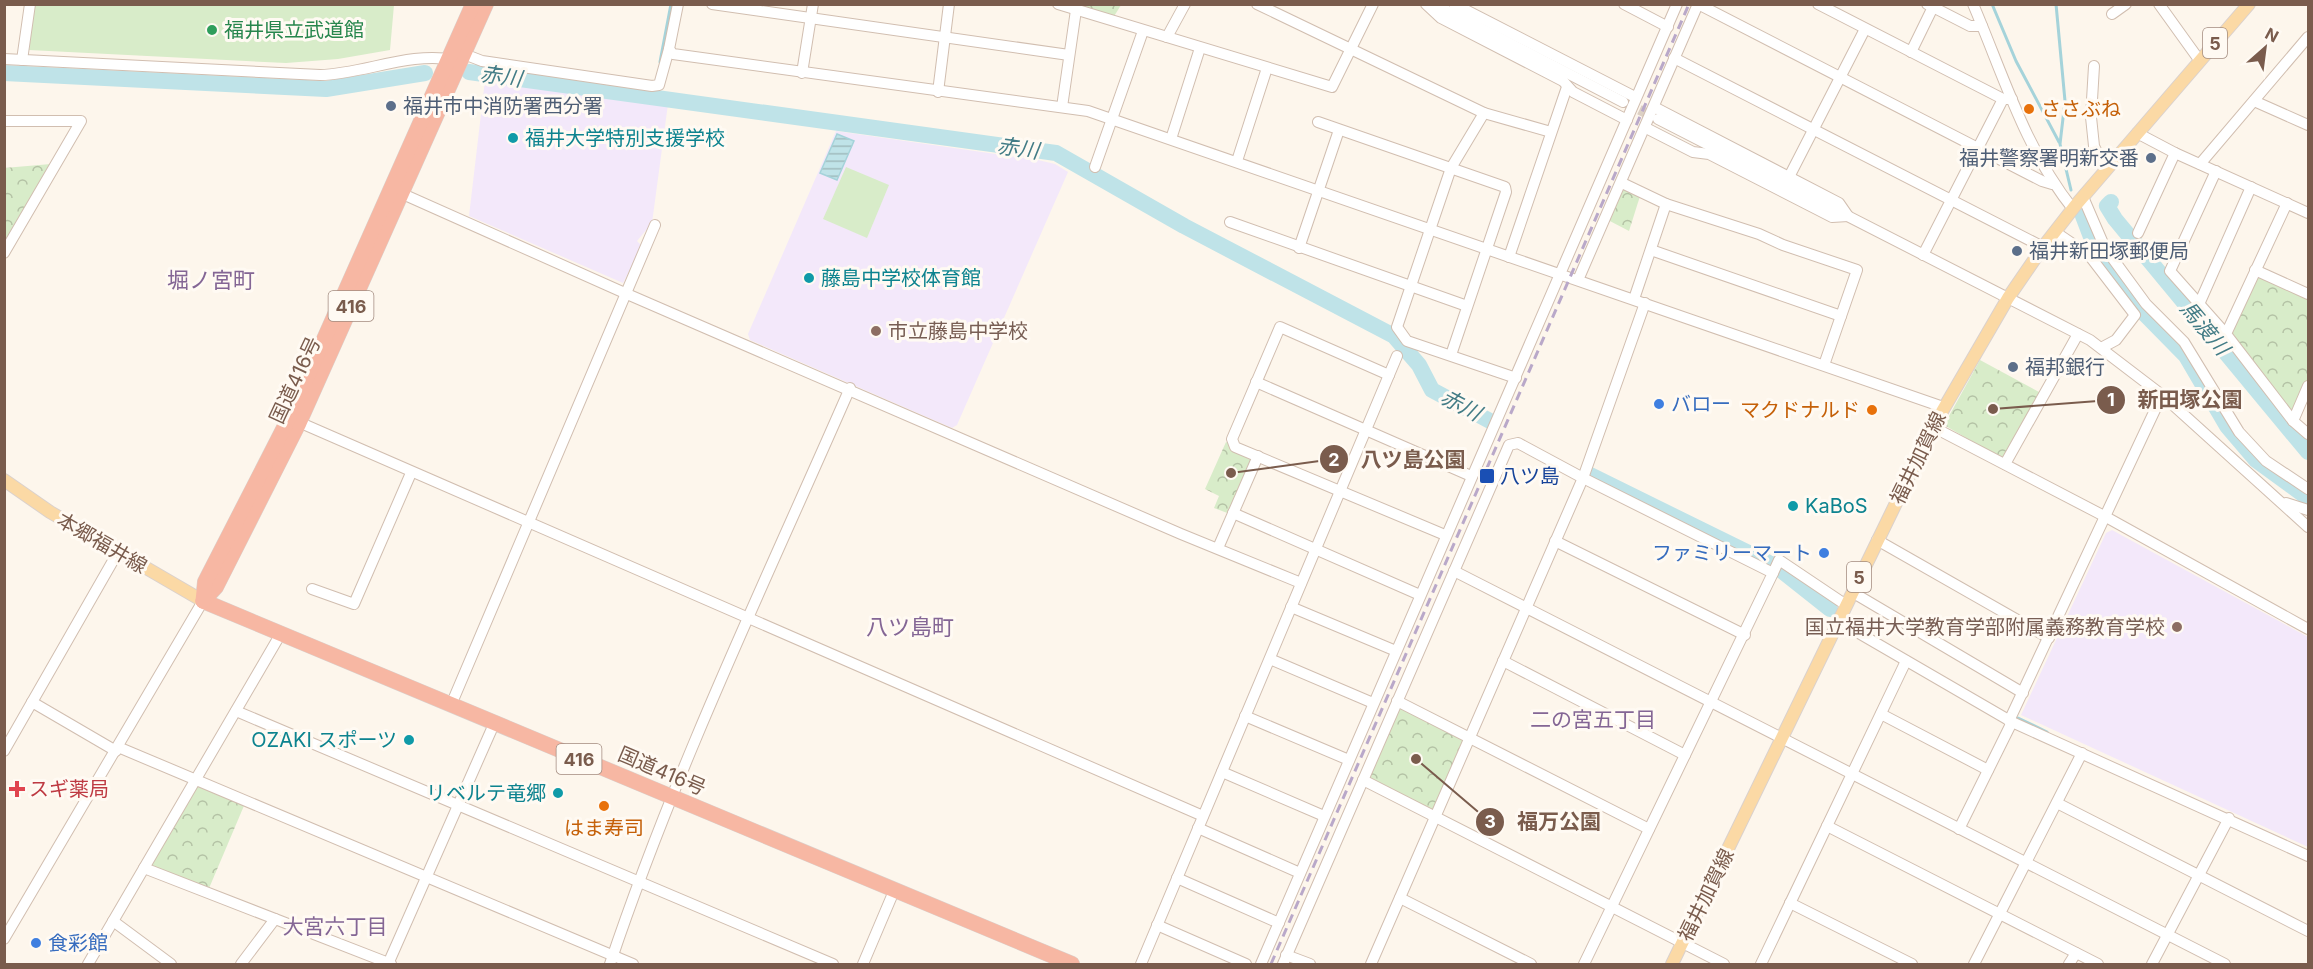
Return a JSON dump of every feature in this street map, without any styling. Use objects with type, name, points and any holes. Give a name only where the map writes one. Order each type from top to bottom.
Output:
[{"type":"highway","name":"国道416号","points":[[458,58],[473,4]]},
{"type":"highway","name":"国道416号","points":[[486,4],[458,58],[396,191],[294,420],[205,582],[203,601],[1067,964]]},
{"type":"main road","name":"福井加賀線","points":[[1672,964],[1943,407],[2008,298],[2043,247],[2104,170],[2249,4]]},
{"type":"main road","name":"本郷福井線","points":[[4,480],[42,508],[203,601]]},
{"type":"street","points":[[22,60],[30,4]]},
{"type":"street","points":[[4,59],[327,75],[348,73],[420,58],[458,58],[652,86],[659,85],[678,4]]},
{"type":"street","points":[[712,4],[1069,55]]},
{"type":"street","points":[[802,73],[813,4]]},
{"type":"street","points":[[938,92],[949,4]]},
{"type":"street","points":[[1058,4],[1332,87],[1373,4]]},
{"type":"street","points":[[1167,37],[1185,4]]},
{"type":"street","points":[[1257,4],[1484,113],[1551,132]]},
{"type":"street","points":[[1426,4],[1441,18],[1563,81],[1567,87],[1627,120]]},
{"type":"street","points":[[1434,4],[1623,102]]},
{"type":"street","points":[[1454,4],[1635,97]]},
{"type":"street","points":[[1624,4],[1668,27]]},
{"type":"street","points":[[1261,964],[1677,4]]},
{"type":"street","points":[[1578,280],[1698,4],[1977,148],[2052,184],[2078,203],[2105,248],[2141,298],[2184,342],[2239,432],[2266,461],[2308,489]]},
{"type":"street","points":[[1818,4],[2008,99]]},
{"type":"street","points":[[1973,4],[2008,99],[2052,184]]},
{"type":"street","points":[[2112,14],[2126,4]]},
{"type":"street","points":[[2159,4],[2200,61]]},
{"type":"street","points":[[1911,52],[1930,6],[1970,26],[1982,26]]},
{"type":"street","points":[[1062,107],[1076,10]]},
{"type":"street","points":[[1789,177],[1865,29]]},
{"type":"street","points":[[1095,167],[1143,31]]},
{"type":"street","points":[[2200,164],[2308,39]]},
{"type":"street","points":[[1171,139],[1200,48]]},
{"type":"street","points":[[669,49],[673,54],[938,92],[1062,107],[1113,118],[1943,407]]},
{"type":"street","points":[[1674,58],[2043,247]]},
{"type":"street","points":[[2094,66],[2091,117],[2094,146],[2104,170]]},
{"type":"street","points":[[1237,161],[1267,68]]},
{"type":"street","points":[[1509,257],[1567,87]]},
{"type":"street","points":[[1923,255],[1977,148],[2008,99]]},
{"type":"street","points":[[2254,100],[2308,125]]},
{"type":"street","points":[[1654,107],[1839,203],[1848,216]]},
{"type":"street","points":[[1484,113],[1451,168],[1397,327],[1407,340],[1516,378]]},
{"type":"street","points":[[1658,119],[2078,334],[2101,348],[2162,395],[2308,527]]},
{"type":"street","points":[[4,121],[81,121],[5,249]]},
{"type":"street","points":[[1317,122],[1505,187],[1506,192],[1451,355]]},
{"type":"street","points":[[1646,128],[1693,152],[1709,154],[1832,218],[1848,216]]},
{"type":"street","points":[[1299,248],[1339,130]]},
{"type":"street","points":[[2139,130],[2175,153],[2308,213]]},
{"type":"street","points":[[2138,233],[2175,153]]},
{"type":"street","points":[[2216,171],[2170,271],[2200,302],[2293,421],[2308,434]]},
{"type":"street","points":[[1622,183],[1666,204],[1759,234],[1782,245],[1857,270],[1824,365]]},
{"type":"street","points":[[2200,302],[2251,187]]},
{"type":"street","points":[[396,191],[627,294],[1301,583]]},
{"type":"street","points":[[2226,334],[2286,203]]},
{"type":"street","points":[[1371,964],[1583,478],[1639,301],[1651,250],[1666,204]]},
{"type":"street","points":[[1230,222],[1467,306]]},
{"type":"street","points":[[451,705],[530,524],[655,225]]},
{"type":"street","points":[[2055,232],[2090,255],[2134,315],[2116,340],[2101,348]]},
{"type":"street","points":[[1651,250],[1841,316]]},
{"type":"street","points":[[2255,270],[2308,294]]},
{"type":"street","points":[[1389,375],[1280,327],[1232,439],[1235,447],[1445,535]]},
{"type":"street","points":[[2005,464],[2078,334]]},
{"type":"street","points":[[1141,964],[1397,356]]},
{"type":"street","points":[[1256,382],[1471,476]]},
{"type":"street","points":[[2293,421],[2308,386]]},
{"type":"street","points":[[612,960],[638,881],[672,798],[850,388]]},
{"type":"street","points":[[1959,829],[2162,395]]},
{"type":"street","points":[[294,420],[411,473],[1203,816]]},
{"type":"street","points":[[1933,427],[2106,518],[2308,629]]},
{"type":"street","points":[[1310,964],[1285,960],[1509,445],[1518,442],[1583,478],[1773,573]]},
{"type":"street","points":[[1218,548],[1258,456]]},
{"type":"street","points":[[312,589],[354,604],[411,473]]},
{"type":"street","points":[[2280,501],[2308,510]]},
{"type":"street","points":[[1233,513],[1420,595]]},
{"type":"street","points":[[1877,540],[2049,638]]},
{"type":"street","points":[[1555,541],[1745,635]]},
{"type":"street","points":[[4,751],[118,552]]},
{"type":"street","points":[[1584,964],[1745,635],[1779,560],[1846,604]]},
{"type":"street","points":[[1454,572],[2225,964]]},
{"type":"street","points":[[1852,592],[2023,693]]},
{"type":"street","points":[[4,939],[203,601]]},
{"type":"street","points":[[1291,607],[1396,651]]},
{"type":"street","points":[[1838,621],[2011,722],[2229,818],[2308,856]]},
{"type":"street","points":[[88,964],[280,635]]},
{"type":"street","points":[[1269,658],[1373,703]]},
{"type":"street","points":[[1503,661],[1685,755]]},
{"type":"street","points":[[1761,964],[1906,661]]},
{"type":"street","points":[[1397,701],[1649,830]]},
{"type":"street","points":[[32,702],[117,749],[427,878],[612,960],[633,964]]},
{"type":"street","points":[[236,711],[833,964]]},
{"type":"street","points":[[1881,714],[1988,770]]},
{"type":"street","points":[[1245,716],[1349,760]]},
{"type":"street","points":[[144,868],[389,964],[494,724]]},
{"type":"street","points":[[1974,964],[2082,753]]},
{"type":"street","points":[[1222,771],[1324,816]]},
{"type":"street","points":[[1363,780],[1724,964]]},
{"type":"street","points":[[2057,803],[2308,931]]},
{"type":"street","points":[[2152,964],[2229,818]]},
{"type":"street","points":[[1827,826],[2098,964]]},
{"type":"street","points":[[1198,828],[1300,873]]},
{"type":"street","points":[[1177,878],[1279,923]]},
{"type":"street","points":[[862,964],[894,891]]},
{"type":"street","points":[[1400,898],[1531,964]]},
{"type":"street","points":[[1791,903],[1912,964]]},
{"type":"street","points":[[241,964],[275,919]]},
{"type":"street","points":[[113,921],[171,964]]},
{"type":"street","points":[[1157,926],[1246,964]]},
{"type":"street","points":[[2069,964],[2076,953]]},
{"type":"shaded area","points":[[485,80],[668,104],[652,223],[637,241],[642,246],[623,283],[469,216]]},
{"type":"shaded area","points":[[836,131],[1038,160],[1055,164],[1068,172],[957,425],[952,428],[750,340],[748,334]]},
{"type":"shaded area","points":[[2112,530],[2308,637],[2308,847],[2021,715],[2106,533]]},
{"type":"green space","points":[[1079,4],[1121,5],[1113,18]]},
{"type":"green space","name":"福井県立武道館","points":[[35,5],[394,5],[390,50],[338,59],[286,63],[29,50]]},
{"type":"green space","points":[[51,164],[4,242],[4,168]]},
{"type":"green space","points":[[846,167],[889,185],[867,238],[823,219]]},
{"type":"green space","points":[[1622,183],[1641,193],[1629,231],[1606,219]]},
{"type":"green space","points":[[2255,270],[2308,294],[2308,386],[2293,421],[2226,334]]},
{"type":"green space","points":[[1980,360],[2041,393],[2003,459],[1944,425]]},
{"type":"green space","points":[[1226,442],[1258,456],[1230,514],[1214,508],[1219,496],[1205,489]]},
{"type":"green space","points":[[1397,701],[1470,737],[1435,817],[1363,780]]},
{"type":"green space","points":[[196,780],[246,801],[207,893],[144,868]]},
{"type":"water","points":[[837,134],[854,141],[837,180],[820,173]]},
{"type":"waterway","points":[[660,62],[671,4]]},
{"type":"waterway","points":[[1992,4],[2016,61],[2059,142]]},
{"type":"waterway","points":[[2056,4],[2065,101],[2060,144],[2071,190]]},
{"type":"waterway","name":"赤川","points":[[469,72],[1056,153],[1184,226],[1394,336],[1419,365],[1432,390],[1490,421]]},
{"type":"waterway","name":"赤川","points":[[4,73],[326,89],[425,73]]},
{"type":"waterway","name":"馬渡川","points":[[2111,202],[2107,206],[2115,219],[2308,452]]},
{"type":"waterway","points":[[2083,216],[2094,245],[2128,297],[2186,356],[2227,426],[2256,460],[2308,498]]},
{"type":"waterway","name":"赤川","points":[[1590,475],[1777,567],[1830,609]]},
{"type":"waterway","points":[[2018,718],[2047,732]]},
{"type":"tunnel","points":[[1626,103],[1658,119]]},
{"type":"railway","points":[[1271,964],[1689,4]]},
{"type":"place","name":"福井県立武道館","points":[[212,30]]},
{"type":"place","name":"福井市中消防署西分署","points":[[391,106]]},
{"type":"place","name":"ささぶね","points":[[2029,109]]},
{"type":"place","name":"福井大学特別支援学校","points":[[513,138]]},
{"type":"place","name":"福井警察署明新交番","points":[[2151,158]]},
{"type":"place","name":"福井新田塚郵便局","points":[[2017,251]]},
{"type":"place","name":"藤島中学校体育館","points":[[809,278]]},
{"type":"place","name":"市立藤島中学校","points":[[876,331]]},
{"type":"place","name":"福邦銀行","points":[[2013,367]]},
{"type":"place","name":"バロー","points":[[1659,404]]},
{"type":"place","name":"新田塚公園","points":[[1993,409]]},
{"type":"place","name":"マクドナルド","points":[[1872,410]]},
{"type":"place","name":"八ツ島公園","points":[[1231,473]]},
{"type":"place","name":"八ツ島","points":[[1487,476]]},
{"type":"place","name":"KaBoS","points":[[1793,506]]},
{"type":"place","name":"ファミリーマート","points":[[1824,553]]},
{"type":"place","name":"国立福井大学教育学部附属義務教育学校","points":[[2177,627]]},
{"type":"place","name":"OZAKI スポーツ","points":[[409,740]]},
{"type":"place","name":"福万公園","points":[[1416,759]]},
{"type":"place","name":"スギ薬局","points":[[17,789]]},
{"type":"place","name":"リベルテ竜郷","points":[[558,793]]},
{"type":"place","name":"はま寿司","points":[[604,806]]},
{"type":"place","name":"食彩館","points":[[36,943]]},
{"type":"district","name":"堀ノ宮町","points":[[211,280]]},
{"type":"district","name":"八ツ島町","points":[[910,627]]},
{"type":"district","name":"二の宮五丁目","points":[[1593,719]]},
{"type":"district","name":"大宮六丁目","points":[[335,926]]}]
